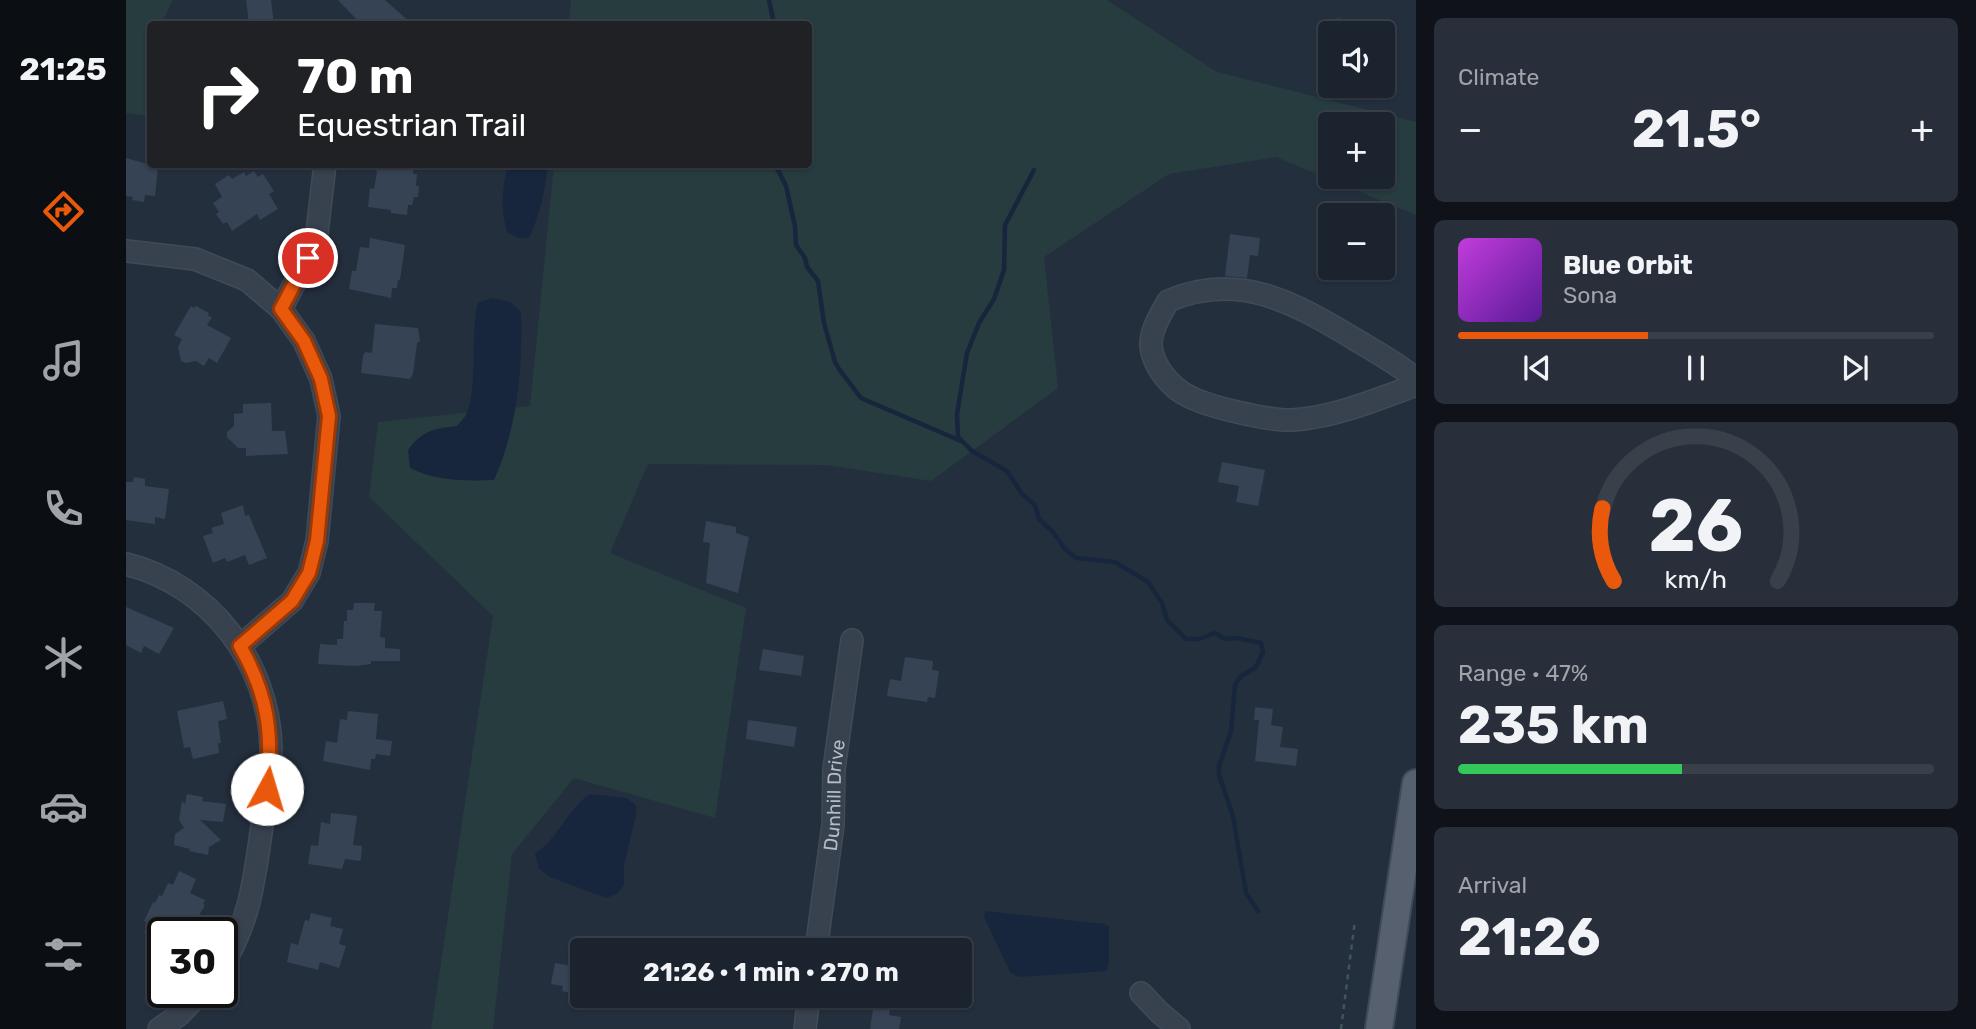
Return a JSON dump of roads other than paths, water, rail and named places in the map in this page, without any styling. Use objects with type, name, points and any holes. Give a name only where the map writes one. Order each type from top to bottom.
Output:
[{"type":"main road","points":[[1379,1029],[1416,783]]},
{"type":"street","points":[[281,309],[308,258],[317,233],[325,168]]},
{"type":"street","points":[[126,251],[195,259],[247,280],[281,309],[304,341],[321,379],[329,416],[317,541],[309,573],[292,601],[240,646]]},
{"type":"street","points":[[1416,379],[1305,309],[1271,296],[1244,290],[1220,289],[1187,293],[1167,301],[1151,345],[1157,366],[1171,383],[1189,396],[1252,415],[1289,420],[1317,417],[1416,386]]},
{"type":"street","points":[[126,564],[152,572],[184,589],[214,612],[252,666],[265,704],[271,751],[252,896],[238,934]]},
{"type":"street","name":"Dunhill Drive","points":[[818,938],[833,825],[834,769],[852,640]]},
{"type":"street","points":[[1141,993],[1179,1029]]},
{"type":"street","points":[[159,1029],[186,1008]]},
{"type":"street","points":[[805,1029],[808,1008]]},
{"type":"water","points":[[507,168],[548,168],[542,202],[529,238],[519,238],[507,232],[503,215]]},
{"type":"water","points":[[492,298],[510,302],[521,312],[517,398],[508,440],[494,480],[440,478],[410,468],[408,450],[419,438],[435,430],[457,426],[466,415],[472,388],[478,303]]},
{"type":"water","points":[[590,794],[626,798],[636,805],[624,865],[624,885],[617,894],[606,898],[550,877],[539,869],[535,853],[550,840],[575,808]]},
{"type":"water","points":[[985,911],[1105,924],[1109,926],[1107,971],[1019,977],[1010,972],[984,917]]},
{"type":"waterway","points":[[769,0],[773,21]]},
{"type":"waterway","points":[[776,168],[786,186],[795,226],[796,245],[818,281],[824,323],[839,369],[861,398],[961,441]]},
{"type":"waterway","points":[[1034,170],[1005,225],[1004,270],[994,299],[979,323],[967,353],[957,414],[958,437],[972,451],[1007,471],[1022,494],[1035,505],[1039,519],[1076,558],[1115,562],[1148,582],[1162,603],[1167,620],[1186,639],[1199,639],[1215,633],[1225,639],[1237,638],[1261,643],[1263,652],[1256,667],[1240,677],[1235,685],[1231,731],[1219,766],[1219,775],[1233,816],[1246,893],[1258,911]]}]
